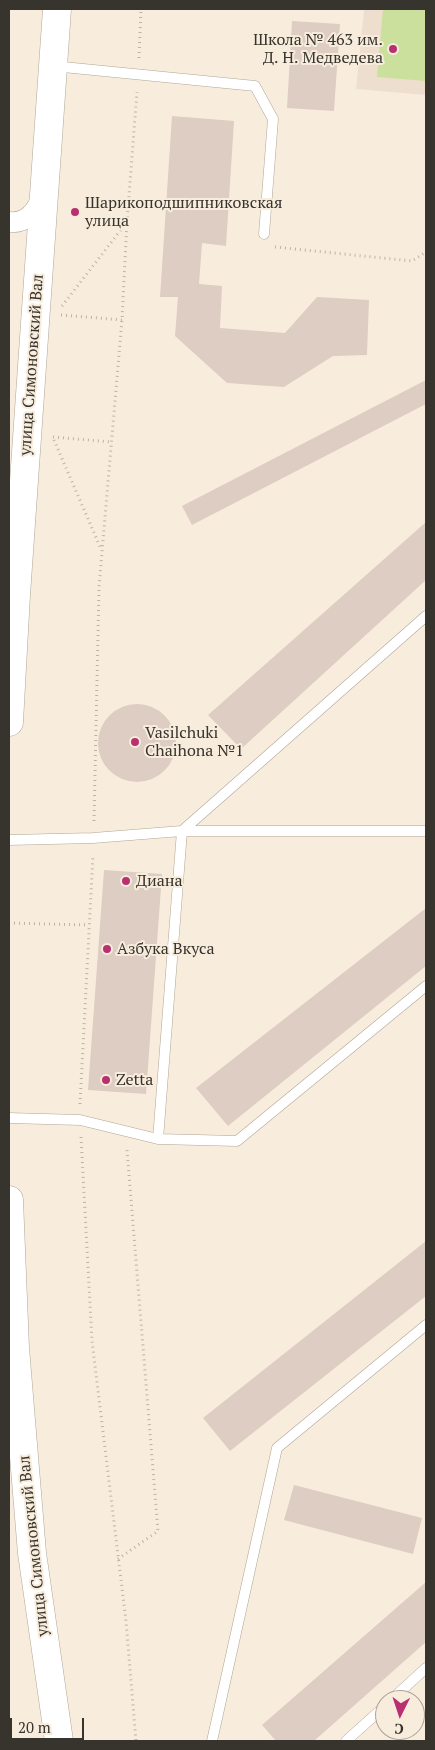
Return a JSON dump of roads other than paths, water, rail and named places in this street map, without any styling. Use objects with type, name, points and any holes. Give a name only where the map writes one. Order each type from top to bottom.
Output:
[{"type":"main road","name":"улица Симоновский Вал","points":[[9,722],[25,458],[57,9]]},
{"type":"main road","name":"улица Симоновский Вал","points":[[9,1200],[14,1348],[32,1553],[59,1741]]},
{"type":"street","points":[[9,222],[22,221],[31,216],[39,206],[44,193]]},
{"type":"lane","points":[[52,65],[255,86],[273,119],[264,234]]},
{"type":"lane","points":[[158,1139],[182,832],[426,616]]},
{"type":"lane","points":[[9,840],[93,838],[182,832],[426,831]]},
{"type":"lane","points":[[9,1118],[80,1120],[158,1139],[237,1141],[426,986]]},
{"type":"lane","points":[[212,1741],[277,1448],[426,1325]]},
{"type":"lane","points":[[402,1690],[426,1668]]},
{"type":"lane","points":[[346,1741],[375,1715]]},
{"type":"place","name":"Школа № 463 им. Д. Н. Медведева","points":[[393,49]]},
{"type":"place","name":"Шарикоподшипниковская улица","points":[[75,212]]},
{"type":"place","name":"Vasilchuki Chaihona №1","points":[[135,742]]},
{"type":"place","name":"Диана","points":[[126,881]]},
{"type":"place","name":"Азбука Вкуса","points":[[107,949]]},
{"type":"place","name":"Zetta","points":[[106,1080]]}]
